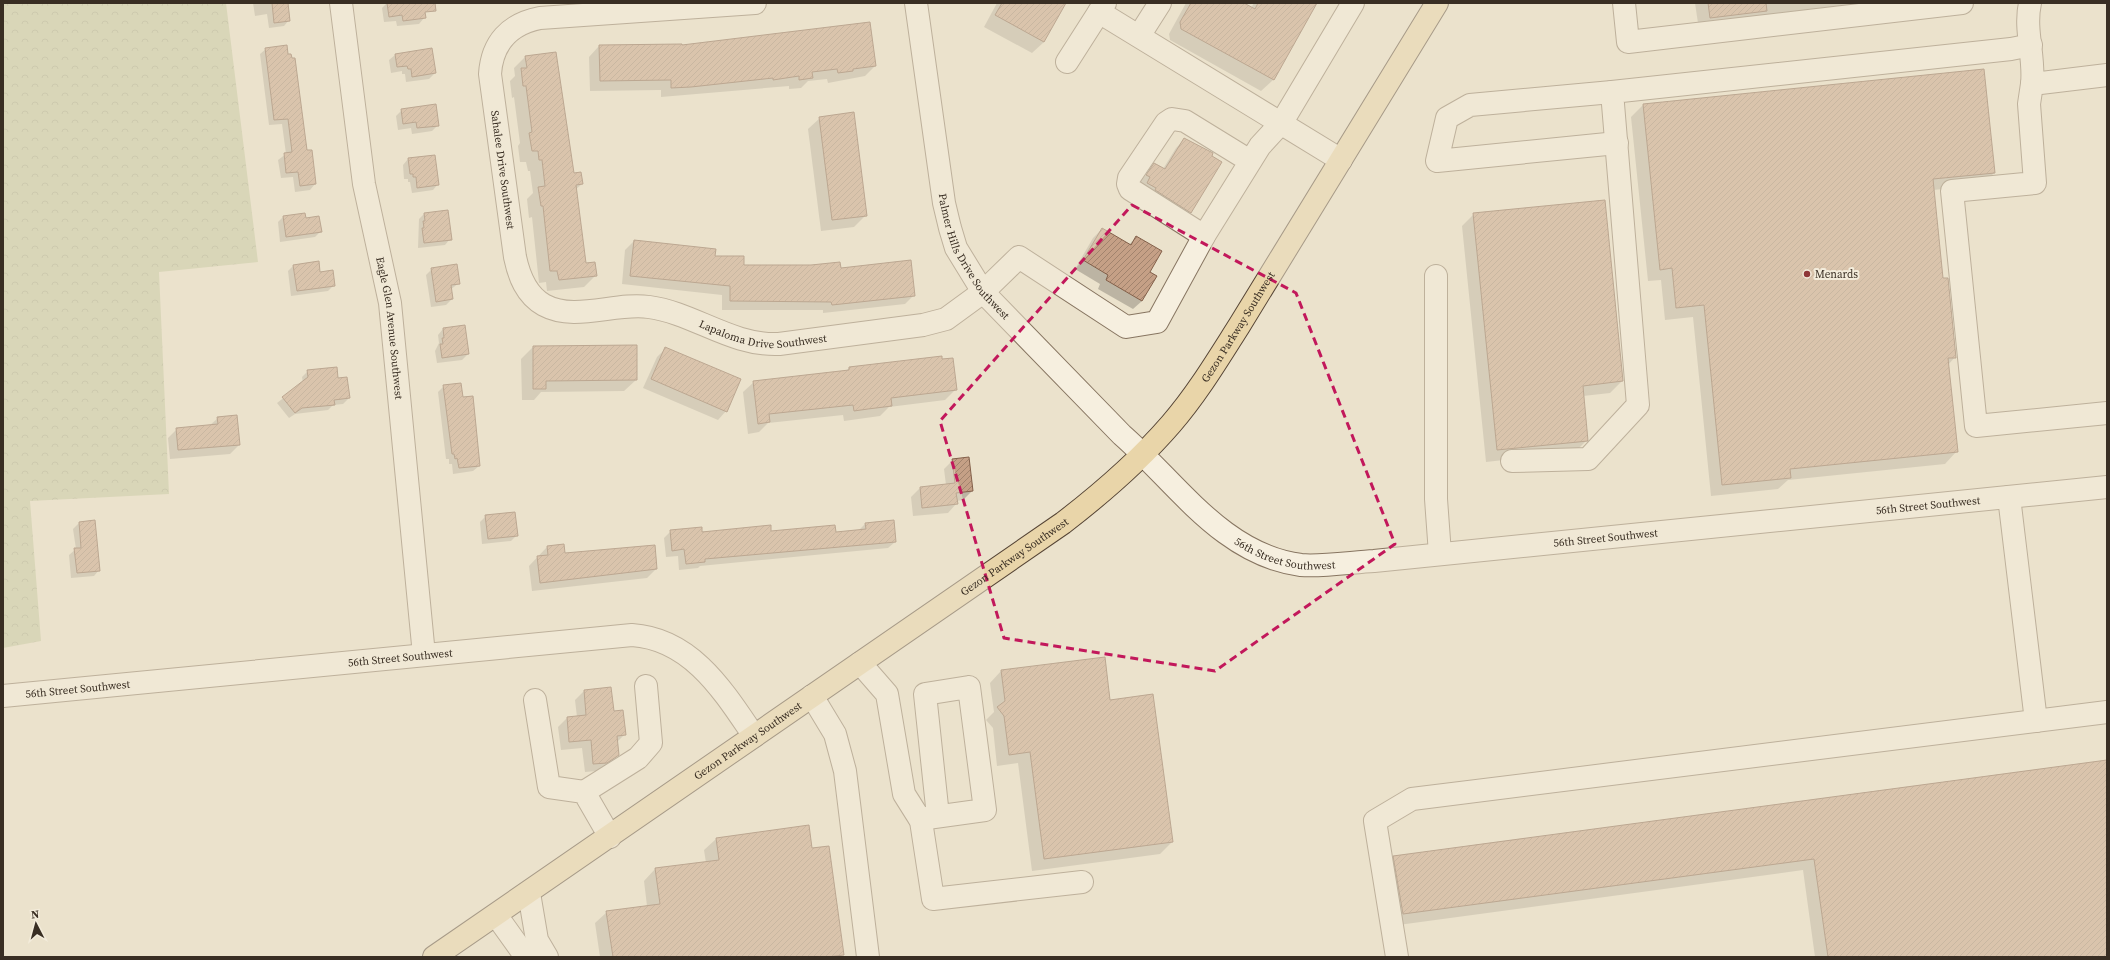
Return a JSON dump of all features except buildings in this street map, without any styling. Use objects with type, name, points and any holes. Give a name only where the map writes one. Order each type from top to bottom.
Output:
[{"type":"main road","name":"Gezon Parkway Southwest","points":[[434,957],[529,893],[1063,523],[1094,499],[1143,454],[1172,423],[1207,375],[1239,326],[1437,3]]},
{"type":"street","name":"Eagle Glen Avenue Southwest","points":[[341,3],[364,184],[390,303],[424,655]]},
{"type":"street","name":"Sahalee Drive Southwest","points":[[538,300],[523,283],[515,257],[490,74],[492,57],[495,48],[504,35],[519,24],[540,18],[755,3]]},
{"type":"street","name":"Palmer Hills Drive Southwest","points":[[916,3],[944,203],[956,248],[983,292],[1122,435],[1143,454]]},
{"type":"street","points":[[1139,36],[1160,3]]},
{"type":"street","points":[[1250,161],[1185,121],[1172,119],[1166,123],[1129,178],[1128,184],[1130,189],[1204,236],[1260,146],[1282,122],[1353,3]]},
{"type":"street","points":[[1624,3],[1628,42],[1962,3]]},
{"type":"street","points":[[2030,3],[2028,20],[2033,71],[2029,104],[2035,183],[1952,191],[1976,426],[2107,413]]},
{"type":"street","points":[[1067,62],[1102,8],[1139,36],[1282,122],[1341,160]]},
{"type":"street","points":[[1617,143],[1437,161],[1447,118],[1470,105],[1612,92],[2011,49],[2030,45]]},
{"type":"street","points":[[2032,84],[2107,75]]},
{"type":"street","points":[[1512,461],[1588,458],[1638,405],[1612,92]]},
{"type":"street","name":"Lapaloma Drive Southwest","points":[[538,300],[544,305],[563,311],[634,306],[656,308],[735,338],[771,344],[929,324],[946,319],[983,292],[1019,257],[1126,327],[1157,322],[1204,236]]},
{"type":"street","points":[[1436,276],[1436,498],[1440,554]]},
{"type":"street","name":"56th Street Southwest","points":[[1143,454],[1203,514],[1228,536],[1276,560],[1302,565],[1440,554],[2107,488]]},
{"type":"street","points":[[2009,497],[2036,721]]},
{"type":"street","name":"56th Street Southwest","points":[[3,696],[622,635],[655,638],[678,649],[697,663],[726,695],[754,736]]},
{"type":"street","points":[[860,663],[887,694],[904,794],[929,818]]},
{"type":"street","points":[[535,700],[549,787],[584,792],[638,758],[651,743],[646,686]]},
{"type":"street","points":[[929,818],[985,810],[970,687],[925,694],[929,818],[933,899],[1082,882]]},
{"type":"street","points":[[812,696],[835,734],[845,771],[868,957]]},
{"type":"street","points":[[1397,957],[1376,821],[1412,799],[2107,712]]},
{"type":"street","points":[[584,792],[610,837]]},
{"type":"street","points":[[529,893],[533,927],[537,940],[547,957]]},
{"type":"street","points":[[496,915],[526,957]]},
{"type":"highlighted area","points":[[1132,205],[1296,293],[1395,544],[1215,671],[1004,638],[940,421]]},
{"type":"green space","points":[[3,3],[226,3],[258,262],[159,272],[169,494],[30,501],[41,641],[3,648]]},
{"type":"place","name":"Menards","points":[[1807,274]]}]
